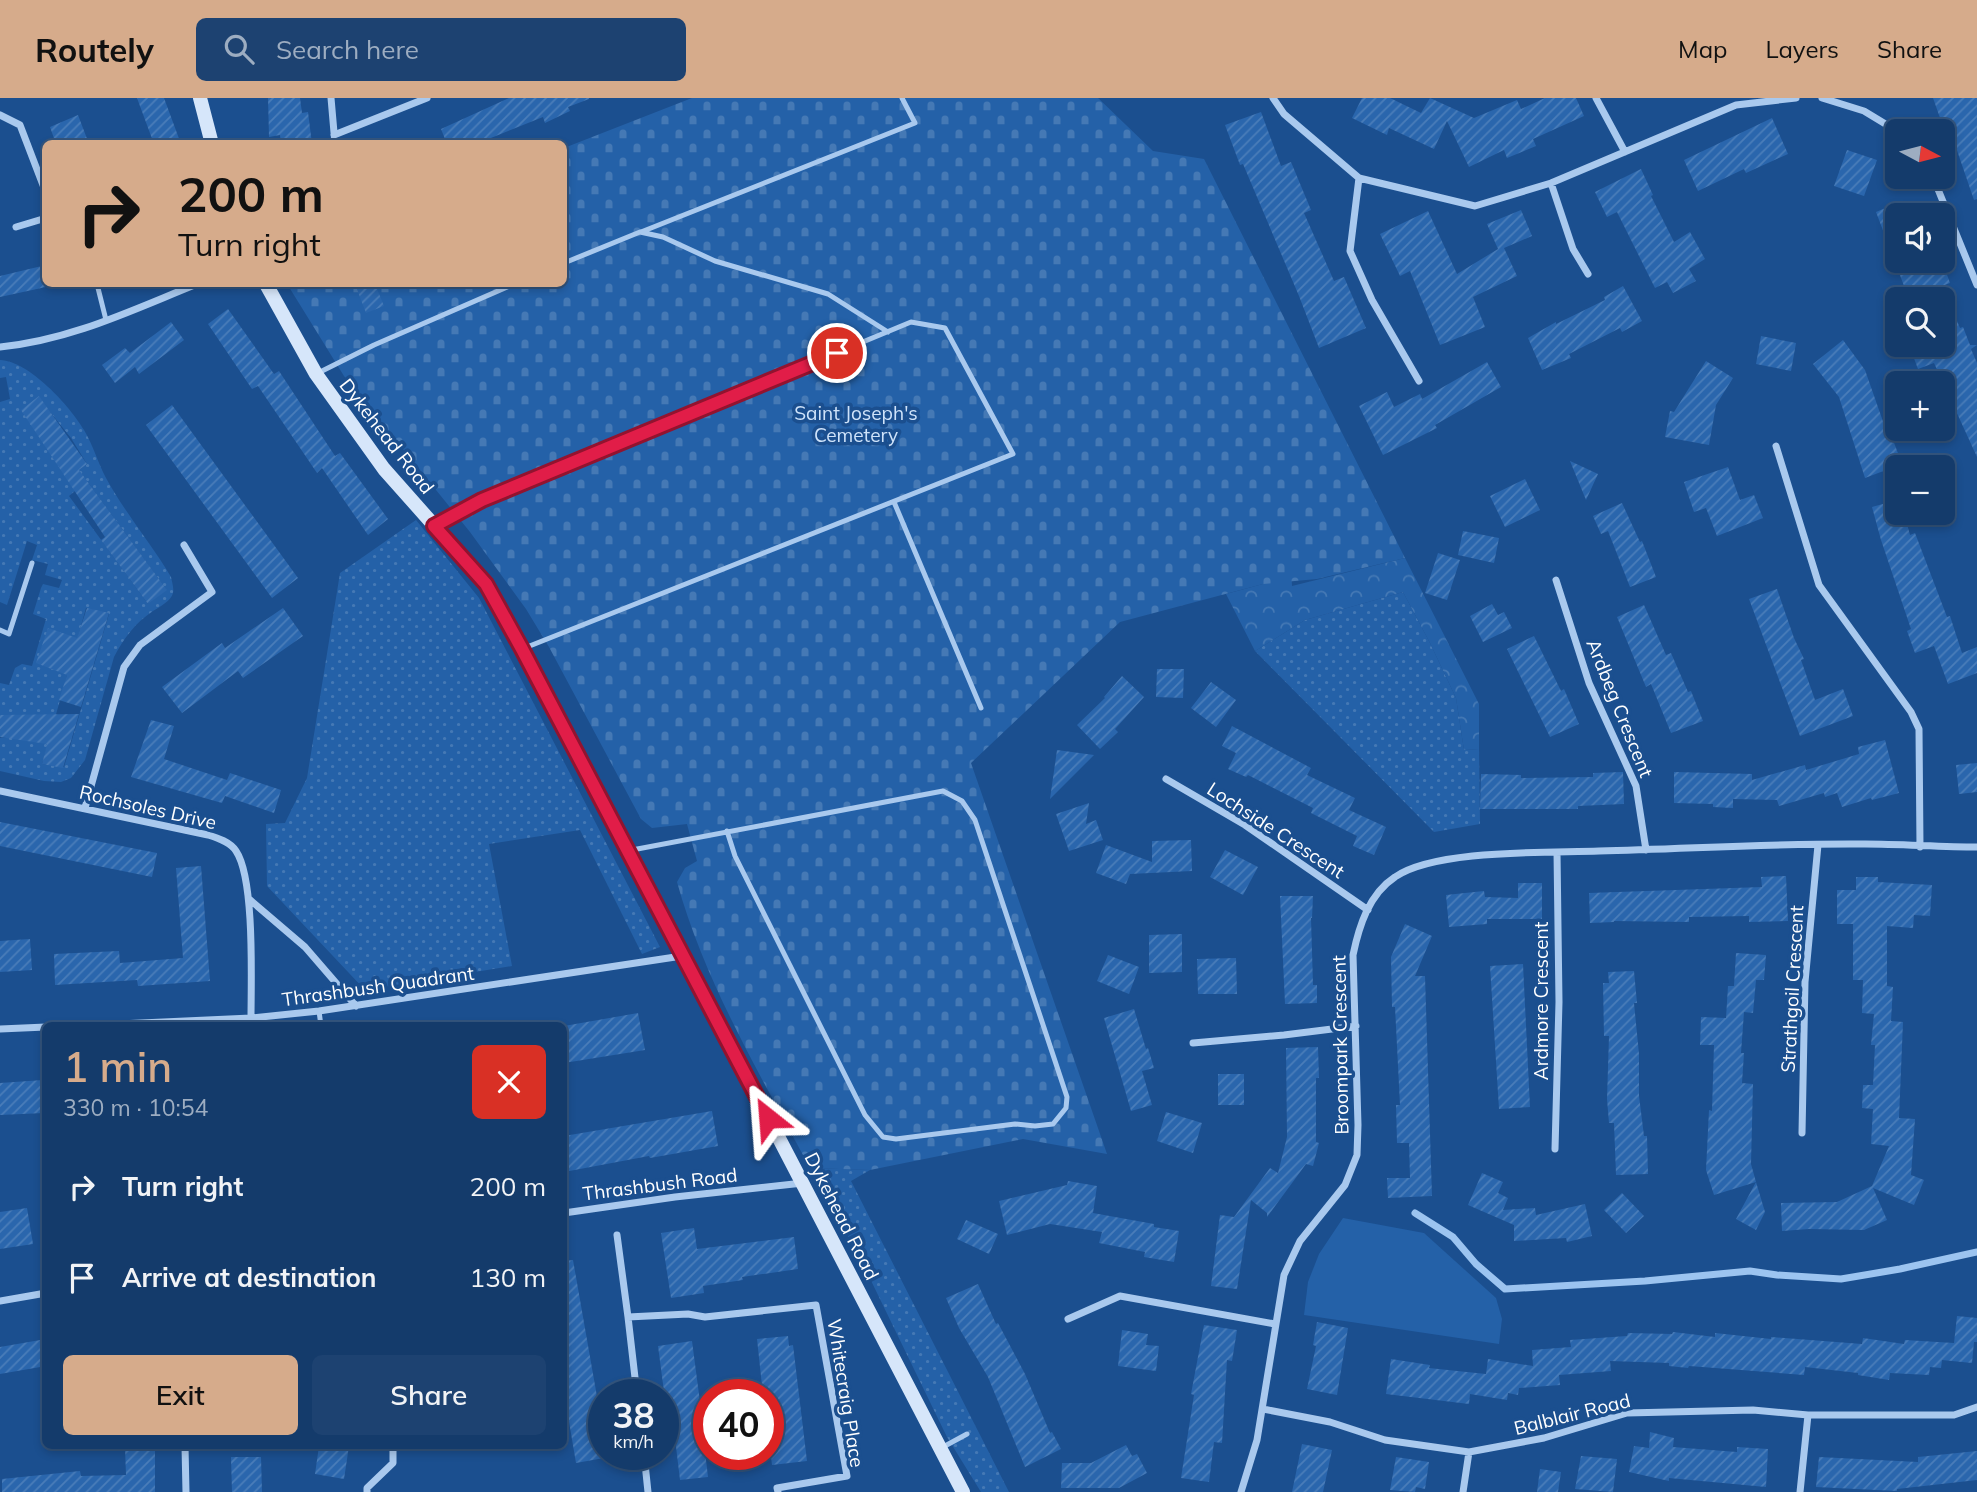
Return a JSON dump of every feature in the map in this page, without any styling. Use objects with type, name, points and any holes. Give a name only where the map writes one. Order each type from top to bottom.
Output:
[{"type":"street","points":[[200,98],[211,140]]},
{"type":"street","points":[[331,98],[335,139],[427,98]]},
{"type":"street","points":[[1273,98],[1284,114],[1359,178],[1475,206],[1551,183],[1735,105],[1796,98]]},
{"type":"street","points":[[1596,98],[1625,152]]},
{"type":"street","points":[[1822,98],[1864,111],[1885,124]]},
{"type":"street","points":[[0,115],[20,125],[42,183]]},
{"type":"street","points":[[1359,178],[1350,251],[1372,300],[1419,382]]},
{"type":"street","points":[[1551,183],[1573,249],[1588,274]]},
{"type":"street","points":[[1938,189],[1977,285]]},
{"type":"street","points":[[16,227],[42,219]]},
{"type":"street","points":[[0,347],[28,345],[69,335],[189,287]]},
{"type":"street","name":"Dykehead Road","points":[[268,287],[316,374],[384,469],[486,584],[629,850],[962,1492]]},
{"type":"street","points":[[1776,446],[1819,585],[1911,712],[1919,729],[1920,847]]},
{"type":"street","points":[[85,808],[124,667],[140,645],[212,592],[184,545]]},
{"type":"street","name":"Ardbeg Crescent","points":[[1556,580],[1589,683],[1636,786],[1646,850]]},
{"type":"street","name":"Lochside Crescent","points":[[1166,779],[1245,825],[1368,910]]},
{"type":"street","name":"Rochsoles Drive","points":[[0,791],[208,835],[224,841],[236,851],[249,899],[251,1018]]},
{"type":"street","name":"Broompark Crescent","points":[[1241,1492],[1257,1440],[1263,1409],[1283,1275],[1300,1241],[1345,1185],[1357,1155],[1359,1125],[1353,955],[1358,930],[1368,910],[1377,895],[1395,876],[1445,858],[1557,852],[1866,844],[1977,847]]},
{"type":"street","name":"Strathgoil Crescent","points":[[1802,1133],[1805,982],[1818,845]]},
{"type":"street","name":"Ardmore Crescent","points":[[1555,1149],[1559,1002],[1557,852]]},
{"type":"street","points":[[249,899],[305,947],[356,1006]]},
{"type":"street","name":"Thrashbush Quadrant","points":[[163,1022],[251,1018],[319,1011],[682,956]]},
{"type":"street","points":[[1193,1042],[1356,1026]]},
{"type":"street","points":[[0,1028],[42,1027]]},
{"type":"street","name":"Thrashbush Road","points":[[567,1213],[803,1183]]},
{"type":"street","points":[[617,1235],[635,1379]]},
{"type":"street","points":[[0,1301],[42,1294]]},
{"type":"street","points":[[1068,1319],[1121,1296],[1275,1324]]},
{"type":"street","name":"Whitecraig Place","points":[[628,1317],[688,1314],[705,1317],[816,1305],[847,1476],[777,1488],[778,1492]]},
{"type":"street","name":"Balblair Road","points":[[1263,1409],[1330,1422],[1385,1440],[1469,1452],[1544,1438],[1627,1413],[1753,1410],[1808,1415],[1954,1415],[1977,1407]]},
{"type":"street","points":[[1800,1492],[1808,1415]]},
{"type":"street","points":[[185,1449],[186,1492]]},
{"type":"street","points":[[367,1492],[367,1488],[393,1463],[393,1449]]},
{"type":"street","points":[[1463,1492],[1469,1452]]},
{"type":"street","points":[[646,1470],[648,1492]]},
{"type":"lane","points":[[567,262],[915,123],[902,98]]},
{"type":"lane","points":[[640,232],[663,237],[715,261],[828,294],[888,331]]},
{"type":"lane","points":[[98,287],[106,320]]},
{"type":"lane","points":[[316,374],[374,345],[507,287]]},
{"type":"lane","points":[[434,526],[482,500],[911,322],[945,328],[1013,454],[522,649]]},
{"type":"lane","points":[[894,502],[981,708]]},
{"type":"lane","points":[[0,630],[9,634],[32,563]]},
{"type":"lane","points":[[629,850],[727,831],[943,791],[962,801],[975,820],[1068,1097],[1066,1108],[1053,1124],[1015,1124],[896,1139],[883,1137],[865,1115],[735,856],[727,831]]},
{"type":"lane","points":[[319,1011],[320,1022]]},
{"type":"lane","points":[[940,1449],[967,1434]]},
{"type":"green space","name":"Saint Joseph's Cemetery","points":[[692,98],[1098,98],[1153,151],[1204,159],[1405,558],[1317,579],[1263,584],[1120,622],[971,763],[1107,1154],[1023,1139],[870,1170],[810,1168],[718,993],[689,920],[677,882],[685,868],[697,861],[687,824],[652,828],[641,819],[526,609],[470,532],[344,376],[289,287],[567,287],[567,147]]},
{"type":"green space","points":[[0,360],[11,362],[36,376],[69,409],[87,436],[113,491],[171,577],[173,587],[170,599],[135,626],[118,650],[85,760],[71,778],[61,782],[0,771],[0,738],[12,737],[13,715],[0,715],[0,683],[9,685],[15,668],[22,664],[32,666],[46,619],[33,614],[41,588],[43,584],[59,588],[62,580],[45,575],[48,564],[32,560],[37,545],[27,541],[7,605],[0,602],[0,402],[10,399],[6,377],[0,378]],"holes":[[[38,397],[71,438],[87,464],[68,478]],[[87,481],[166,589],[148,604],[69,496]],[[86,608],[109,614],[64,767],[42,764]]]},
{"type":"green space","points":[[416,520],[479,598],[660,947],[642,954],[580,830],[489,844],[512,966],[365,990],[267,886],[266,824],[285,823],[307,778],[340,573]]},
{"type":"green space","points":[[1290,553],[1292,586],[1405,558],[1479,704],[1479,749],[1464,750],[1456,698],[1403,592],[1305,620],[1255,651],[1226,594],[1263,584]]},
{"type":"green space","points":[[1403,592],[1456,698],[1464,750],[1479,749],[1480,824],[1434,832],[1255,651],[1305,620]]},
{"type":"green space","points":[[810,1168],[870,1170],[851,1181],[1009,1492],[981,1492],[947,1437],[861,1260]]},
{"type":"green space","points":[[1343,1218],[1424,1233],[1496,1298],[1502,1319],[1499,1344],[1304,1315],[1308,1282],[1319,1254]]},
{"type":"building","points":[[137,98],[164,98],[180,140],[153,140]]},
{"type":"building","points":[[268,98],[300,98],[302,113],[308,112],[312,140],[281,140],[280,135],[269,137]]},
{"type":"building","points":[[509,98],[589,98],[568,107],[570,111],[545,123],[543,117],[486,140],[445,140],[441,129]]},
{"type":"building","points":[[1362,98],[1390,98],[1421,113],[1430,98],[1474,118],[1517,100],[1521,109],[1545,98],[1576,98],[1584,116],[1533,139],[1536,146],[1507,158],[1504,150],[1469,167],[1447,121],[1434,149],[1389,128],[1387,135],[1352,118]]},
{"type":"building","points":[[1933,98],[1977,98],[1977,199],[1974,200],[1955,145],[1955,119],[1940,119]]},
{"type":"building","points":[[1261,112],[1281,166],[1291,162],[1311,210],[1304,213],[1334,281],[1344,277],[1366,328],[1319,348],[1225,125]]},
{"type":"building","points":[[78,115],[87,140],[55,140],[50,127]]},
{"type":"building","points":[[1772,118],[1788,154],[1746,173],[1744,169],[1698,191],[1684,160]]},
{"type":"building","points":[[1847,150],[1877,160],[1864,196],[1834,186]]},
{"type":"building","points":[[1641,169],[1674,242],[1690,232],[1705,259],[1689,269],[1696,281],[1673,293],[1667,282],[1655,288],[1617,212],[1607,217],[1595,192]]},
{"type":"building","points":[[1885,208],[1885,236],[1876,212]]},
{"type":"building","points":[[1521,210],[1532,236],[1504,248],[1517,276],[1473,297],[1485,327],[1440,345],[1410,271],[1400,276],[1380,234],[1428,211],[1457,274],[1498,249],[1487,224]]},
{"type":"building","points":[[42,266],[42,287],[46,287],[0,297],[0,276]]},
{"type":"building","points":[[1899,273],[1946,273],[1950,283],[1942,287],[1904,287]]},
{"type":"building","points":[[1623,286],[1642,321],[1622,332],[1620,328],[1569,354],[1571,358],[1542,370],[1528,338],[1605,300],[1604,297]]},
{"type":"building","points":[[356,287],[376,287],[384,306],[366,313]]},
{"type":"building","points":[[228,309],[274,374],[279,371],[335,456],[340,453],[388,519],[368,535],[322,468],[317,473],[258,386],[252,389],[208,324]]},
{"type":"building","points":[[1955,316],[1960,328],[1963,327],[1970,345],[1977,345],[1971,349],[1977,363],[1977,457],[1955,409],[1955,371],[1938,371],[1934,363],[1918,369],[1914,357],[1955,357]]},
{"type":"building","points":[[171,322],[184,340],[139,374],[135,367],[115,383],[102,365],[125,348],[130,353]]},
{"type":"building","points":[[1761,336],[1796,343],[1791,371],[1756,364]]},
{"type":"building","points":[[1843,340],[1865,370],[1885,427],[1885,441],[1893,441],[1899,455],[1885,455],[1885,470],[1865,478],[1839,397],[1813,364]]},
{"type":"building","points":[[1706,361],[1733,378],[1716,405],[1709,445],[1665,437],[1670,411],[1674,412]]},
{"type":"building","points":[[1487,362],[1501,387],[1435,425],[1437,428],[1383,455],[1359,406],[1387,392],[1394,407],[1420,394],[1422,399]]},
{"type":"building","points":[[39,396],[87,464],[79,470],[167,590],[148,604],[101,540],[105,537],[21,410]]},
{"type":"building","points":[[172,405],[298,578],[272,598],[146,425]]},
{"type":"building","points":[[1570,461],[1598,474],[1586,500]]},
{"type":"building","points":[[1728,467],[1740,500],[1754,495],[1763,518],[1717,536],[1706,508],[1694,512],[1684,482]]},
{"type":"building","points":[[1525,479],[1540,510],[1505,527],[1490,496]]},
{"type":"building","points":[[1622,503],[1640,542],[1642,541],[1656,577],[1630,587],[1608,531],[1601,534],[1593,516]]},
{"type":"building","points":[[1885,503],[1885,525],[1907,525],[1910,535],[1915,533],[1947,617],[1950,616],[1962,653],[1977,647],[1977,673],[1948,684],[1934,646],[1915,653],[1907,631],[1911,629],[1872,507]]},
{"type":"building","points":[[1463,531],[1499,538],[1494,563],[1458,555]]},
{"type":"building","points":[[1438,553],[1460,560],[1447,600],[1425,593]]},
{"type":"building","points":[[1777,589],[1804,659],[1801,660],[1815,700],[1843,689],[1853,716],[1800,736],[1749,599]]},
{"type":"building","points":[[1492,604],[1498,615],[1504,612],[1512,628],[1483,642],[1470,616]]},
{"type":"building","points":[[1644,605],[1666,655],[1671,653],[1703,721],[1671,733],[1651,684],[1646,687],[1617,617]]},
{"type":"building","points":[[87,608],[109,613],[81,707],[59,700],[67,675],[36,663],[48,628],[77,638]]},
{"type":"building","points":[[283,608],[303,636],[243,678],[238,671],[182,713],[162,687],[222,643],[225,648]]},
{"type":"building","points":[[1534,636],[1561,691],[1564,689],[1579,724],[1550,737],[1507,649]]},
{"type":"building","points":[[1157,669],[1184,669],[1183,698],[1156,697]]},
{"type":"building","points":[[1122,676],[1144,697],[1115,729],[1118,732],[1100,749],[1077,725],[1105,698]]},
{"type":"building","points":[[1211,682],[1236,700],[1216,727],[1191,708]]},
{"type":"building","points":[[79,714],[63,768],[42,764],[47,744],[0,737],[0,715]]},
{"type":"building","points":[[151,720],[174,726],[164,759],[227,780],[230,773],[281,790],[274,813],[225,796],[222,803],[131,777]]},
{"type":"building","points":[[1232,726],[1311,768],[1307,775],[1355,798],[1349,810],[1386,827],[1374,855],[1353,846],[1357,836],[1311,813],[1313,808],[1248,775],[1246,777],[1228,769],[1236,753],[1222,746]]},
{"type":"building","points":[[1885,740],[1899,793],[1842,807],[1837,793],[1825,797],[1824,793],[1779,806],[1777,800],[1733,799],[1733,808],[1713,807],[1713,804],[1674,803],[1674,772],[1752,774],[1752,780],[1805,765],[1806,770],[1859,754],[1858,747]]},
{"type":"building","points":[[1057,750],[1094,755],[1050,799]]},
{"type":"building","points":[[1977,763],[1977,792],[1959,794],[1956,765]]},
{"type":"building","points":[[1623,772],[1624,804],[1578,806],[1578,809],[1480,809],[1481,774],[1521,775],[1521,778],[1593,777],[1593,773]]},
{"type":"building","points":[[1089,803],[1086,824],[1096,820],[1103,840],[1069,851],[1056,814]]},
{"type":"building","points":[[0,822],[157,853],[152,877],[0,846]]},
{"type":"building","points":[[1191,840],[1192,871],[1130,874],[1126,884],[1096,873],[1106,845],[1152,862],[1152,841]]},
{"type":"building","points":[[1225,850],[1258,867],[1243,895],[1210,877]]},
{"type":"building","points":[[201,866],[210,981],[138,986],[137,980],[55,985],[54,954],[119,951],[120,963],[183,958],[176,868]]},
{"type":"building","points":[[1786,876],[1788,921],[1749,922],[1749,916],[1689,917],[1689,922],[1590,923],[1589,893],[1762,887],[1761,877]]},
{"type":"building","points":[[1856,877],[1878,877],[1878,882],[1932,885],[1930,916],[1914,915],[1913,928],[1887,926],[1887,986],[1893,987],[1891,1021],[1903,1022],[1899,1118],[1915,1119],[1911,1175],[1924,1180],[1914,1205],[1873,1188],[1887,1220],[1864,1230],[1782,1231],[1781,1203],[1837,1202],[1872,1186],[1889,1146],[1871,1144],[1873,1109],[1862,1108],[1863,1085],[1873,1085],[1875,1045],[1871,1045],[1874,1014],[1862,1013],[1863,980],[1853,980],[1853,924],[1837,924],[1837,890],[1856,890]]},
{"type":"building","points":[[1518,883],[1542,883],[1542,919],[1487,919],[1487,924],[1449,927],[1446,895],[1484,891],[1485,897],[1518,898]]},
{"type":"building","points":[[1280,896],[1313,896],[1313,985],[1317,985],[1317,1003],[1285,1004]]},
{"type":"building","points":[[1405,924],[1432,936],[1415,976],[1425,976],[1432,1196],[1388,1198],[1387,1178],[1410,1178],[1409,1143],[1397,1143],[1396,1105],[1400,1105],[1391,957]]},
{"type":"building","points":[[1182,934],[1182,972],[1149,973],[1149,935]]},
{"type":"building","points":[[30,939],[32,970],[0,972],[0,941]]},
{"type":"building","points":[[1736,953],[1766,955],[1764,980],[1756,980],[1753,1013],[1744,1012],[1741,1053],[1744,1053],[1742,1083],[1753,1084],[1751,1164],[1756,1182],[1714,1195],[1706,1170],[1709,1110],[1712,1111],[1714,1045],[1700,1045],[1701,1017],[1726,1018],[1728,986],[1734,986]]},
{"type":"building","points":[[1108,955],[1139,967],[1129,994],[1097,981]]},
{"type":"building","points":[[1236,958],[1237,994],[1198,994],[1197,959]]},
{"type":"building","points":[[1523,964],[1530,1107],[1499,1109],[1490,966]]},
{"type":"building","points":[[1634,971],[1639,1096],[1644,1136],[1647,1136],[1648,1174],[1616,1175],[1614,1123],[1609,1123],[1607,1099],[1609,1036],[1604,1036],[1603,983],[1609,983],[1608,972]]},
{"type":"building","points":[[1134,1009],[1154,1068],[1142,1071],[1152,1105],[1131,1111],[1104,1018]]},
{"type":"building","points":[[638,1013],[645,1050],[567,1063],[567,1025]]},
{"type":"building","points":[[1318,1047],[1316,1142],[1319,1143],[1313,1166],[1306,1164],[1267,1217],[1267,1213],[1251,1200],[1237,1289],[1211,1286],[1220,1215],[1234,1217],[1270,1168],[1278,1173],[1287,1137],[1286,1048]]},
{"type":"building","points":[[1218,1074],[1244,1074],[1244,1105],[1218,1105]]},
{"type":"building","points":[[42,1080],[42,1113],[0,1115],[0,1083]]},
{"type":"building","points":[[712,1111],[718,1146],[567,1171],[567,1135]]},
{"type":"building","points":[[1166,1112],[1202,1123],[1193,1153],[1157,1141]]},
{"type":"building","points":[[1482,1173],[1503,1182],[1498,1193],[1508,1198],[1503,1210],[1535,1208],[1536,1215],[1585,1204],[1592,1236],[1567,1242],[1566,1238],[1514,1241],[1514,1225],[1468,1205]]},
{"type":"building","points":[[1068,1181],[1097,1186],[1093,1213],[1179,1231],[1174,1262],[1144,1257],[1145,1252],[1099,1243],[1102,1232],[1050,1224],[1007,1235],[999,1201],[1067,1185]]},
{"type":"building","points":[[1756,1182],[1765,1212],[1756,1230],[1736,1219]]},
{"type":"building","points":[[1622,1193],[1644,1216],[1626,1233],[1604,1210]]},
{"type":"building","points":[[27,1208],[33,1244],[0,1249],[0,1212]]},
{"type":"building","points":[[966,1220],[998,1234],[989,1254],[957,1239]]},
{"type":"building","points":[[694,1228],[697,1249],[794,1237],[798,1269],[742,1277],[743,1280],[703,1286],[704,1293],[671,1298],[661,1233]]},
{"type":"building","points":[[573,1260],[594,1379],[588,1379],[588,1461],[576,1463],[567,1410],[567,1261]]},
{"type":"building","points":[[978,1284],[996,1324],[998,1323],[1025,1374],[1050,1433],[1052,1432],[1061,1449],[1025,1467],[988,1377],[959,1328],[946,1298]]},
{"type":"building","points":[[1957,1316],[1977,1318],[1977,1342],[1974,1342],[1972,1363],[1942,1360],[1941,1368],[1930,1367],[1929,1375],[1890,1373],[1889,1380],[1858,1373],[1805,1367],[1804,1375],[1688,1368],[1669,1366],[1669,1363],[1610,1361],[1611,1371],[1559,1375],[1560,1385],[1519,1388],[1518,1395],[1508,1393],[1507,1400],[1470,1394],[1469,1404],[1386,1394],[1391,1359],[1430,1365],[1429,1368],[1486,1374],[1488,1359],[1533,1366],[1532,1350],[1571,1347],[1570,1340],[1627,1336],[1628,1333],[1673,1332],[1715,1337],[1715,1333],[1862,1344],[1863,1338],[1904,1344],[1905,1340],[1954,1343]]},
{"type":"building","points":[[1317,1322],[1348,1328],[1337,1395],[1307,1389],[1316,1346],[1313,1345]]},
{"type":"building","points":[[1204,1325],[1237,1330],[1232,1361],[1227,1360],[1222,1443],[1214,1442],[1209,1482],[1181,1478],[1194,1395],[1191,1394]]},
{"type":"building","points":[[1122,1330],[1148,1334],[1146,1345],[1159,1346],[1156,1371],[1118,1366]]},
{"type":"building","points":[[788,1336],[789,1346],[793,1345],[807,1461],[784,1464],[784,1379],[761,1379],[757,1339]]},
{"type":"building","points":[[42,1340],[42,1367],[0,1374],[0,1347]]},
{"type":"building","points":[[692,1341],[697,1379],[693,1379],[693,1470],[707,1470],[708,1477],[680,1480],[679,1379],[662,1379],[658,1346]]},
{"type":"building","points":[[1650,1432],[1674,1438],[1673,1447],[1737,1452],[1737,1447],[1768,1449],[1766,1487],[1669,1478],[1669,1481],[1629,1472],[1634,1446],[1649,1448]]},
{"type":"building","points":[[1302,1444],[1332,1450],[1323,1492],[1292,1492]]},
{"type":"building","points":[[1126,1445],[1132,1456],[1137,1454],[1147,1473],[1119,1488],[1061,1488],[1062,1463],[1091,1463]]},
{"type":"building","points":[[125,1449],[155,1449],[155,1492],[2,1492],[2,1479],[80,1471],[81,1476],[126,1475]]},
{"type":"building","points":[[319,1449],[349,1449],[344,1479],[315,1474]]},
{"type":"building","points":[[1977,1451],[1977,1480],[1897,1491],[1816,1487],[1819,1457],[1918,1462],[1918,1457]]},
{"type":"building","points":[[1581,1456],[1617,1459],[1613,1492],[1575,1489]]},
{"type":"building","points":[[231,1457],[261,1457],[262,1492],[232,1492]]},
{"type":"building","points":[[1396,1457],[1429,1462],[1425,1489],[1416,1487],[1415,1492],[1390,1490]]},
{"type":"building","points":[[1540,1469],[1561,1472],[1558,1492],[1537,1492]]},
{"type":"waterway","points":[[1415,1213],[1453,1237],[1476,1264],[1505,1289],[1645,1281],[1750,1271],[1841,1279],[1977,1252]]},
{"type":"route","points":[[768,1118],[629,850],[486,584],[434,526],[482,500],[837,353]]}]
